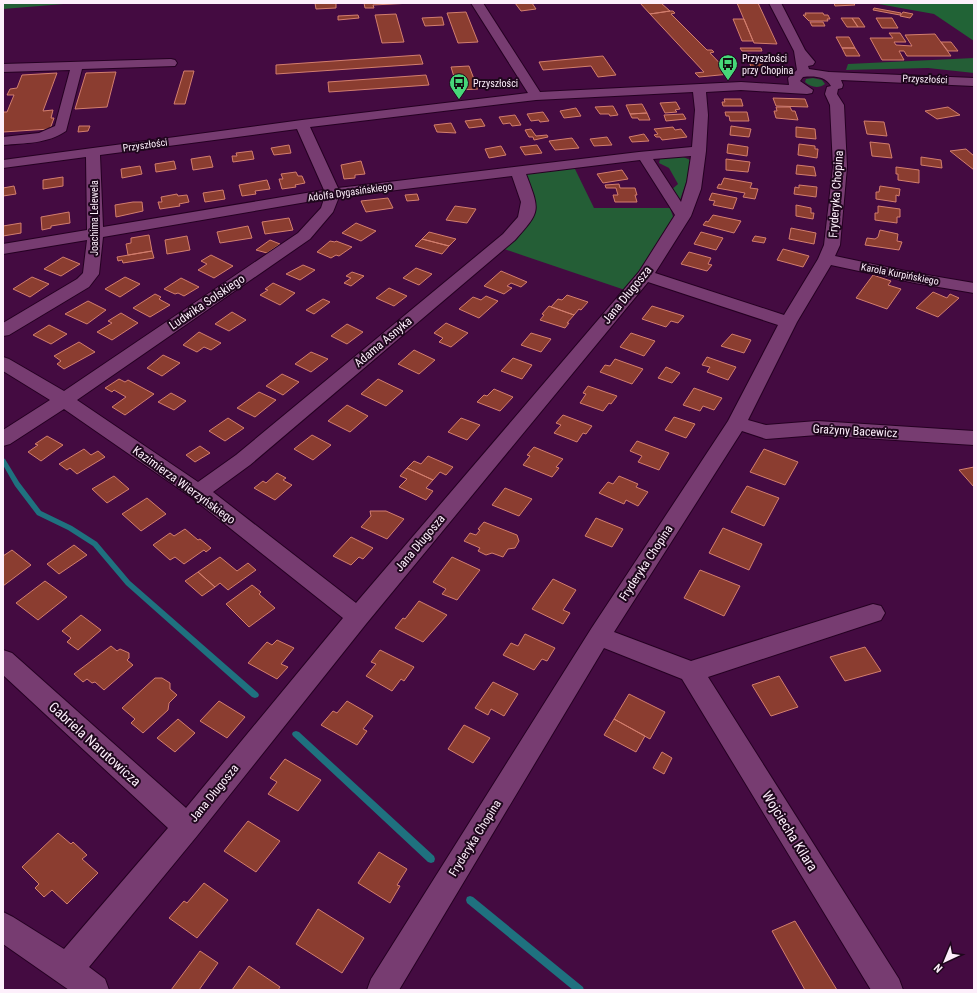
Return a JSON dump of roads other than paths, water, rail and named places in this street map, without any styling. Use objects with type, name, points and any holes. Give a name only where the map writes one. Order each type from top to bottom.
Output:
[{"type":"street","points":[[477,3],[536,96]]},
{"type":"street","points":[[776,3],[800,52],[803,70],[797,76],[796,85],[820,95],[836,112]]},
{"type":"street","points":[[800,52],[824,75],[837,83],[834,89]]},
{"type":"street","points":[[3,68],[171,63]]},
{"type":"street","points":[[3,140],[42,138],[54,134],[61,128],[76,65]]},
{"type":"street","name":"Przyszłości","points":[[741,86],[797,76],[824,75],[971,82]]},
{"type":"street","name":"Przyszłości","points":[[3,164],[302,124],[536,96],[741,86],[807,90],[834,89],[883,78]]},
{"type":"street","name":"Jana Długosza","points":[[67,969],[187,827],[358,617],[645,275],[683,216],[692,195],[699,151],[702,98],[698,88]]},
{"type":"street","name":"Fryderyka Chopina","points":[[382,990],[599,636],[738,423],[788,322],[826,259],[832,245],[840,167],[839,130],[836,112],[837,105],[831,94],[834,89]]},
{"type":"street","points":[[302,124],[333,193]]},
{"type":"street","name":"Adolfa Dygasińskiego","points":[[3,249],[333,193],[644,156],[699,151]]},
{"type":"street","name":"Joachima Lelewela","points":[[3,331],[83,283],[91,274],[95,234],[93,152]]},
{"type":"street","points":[[644,156],[683,216]]},
{"type":"street","name":"Adama Asnyka","points":[[198,492],[243,460],[509,236],[526,218],[529,202],[518,171]]},
{"type":"street","name":"Ludwika Solskiego","points":[[3,439],[64,400],[304,236],[328,209],[333,193]]},
{"type":"street","name":"Karola Kurpińskiego","points":[[826,259],[915,278],[974,288]]},
{"type":"street","points":[[645,275],[788,322]]},
{"type":"street","name":"Kazimierza Wierzyńskiego","points":[[3,363],[64,400],[198,492],[358,617]]},
{"type":"street","name":"Grażyny Bacewicz","points":[[738,423],[766,432],[817,428],[974,438]]},
{"type":"street","points":[[599,636],[691,672],[873,613]]},
{"type":"street","name":"Gabriela Narutowicza","points":[[3,660],[187,827]]},
{"type":"street","name":"Wojciecha Kilara","points":[[691,672],[888,990]]},
{"type":"street","points":[[3,926],[67,969],[94,990]]},
{"type":"waterway","points":[[3,460],[17,484],[39,513],[70,528],[95,544],[128,583],[255,695]]},
{"type":"waterway","points":[[296,734],[431,859]]},
{"type":"waterway","points":[[470,900],[580,990]]},
{"type":"place","name":"Przyszłości przy Chopina","points":[[728,81]]},
{"type":"place","name":"Przyszłości","points":[[459,100]]}]
